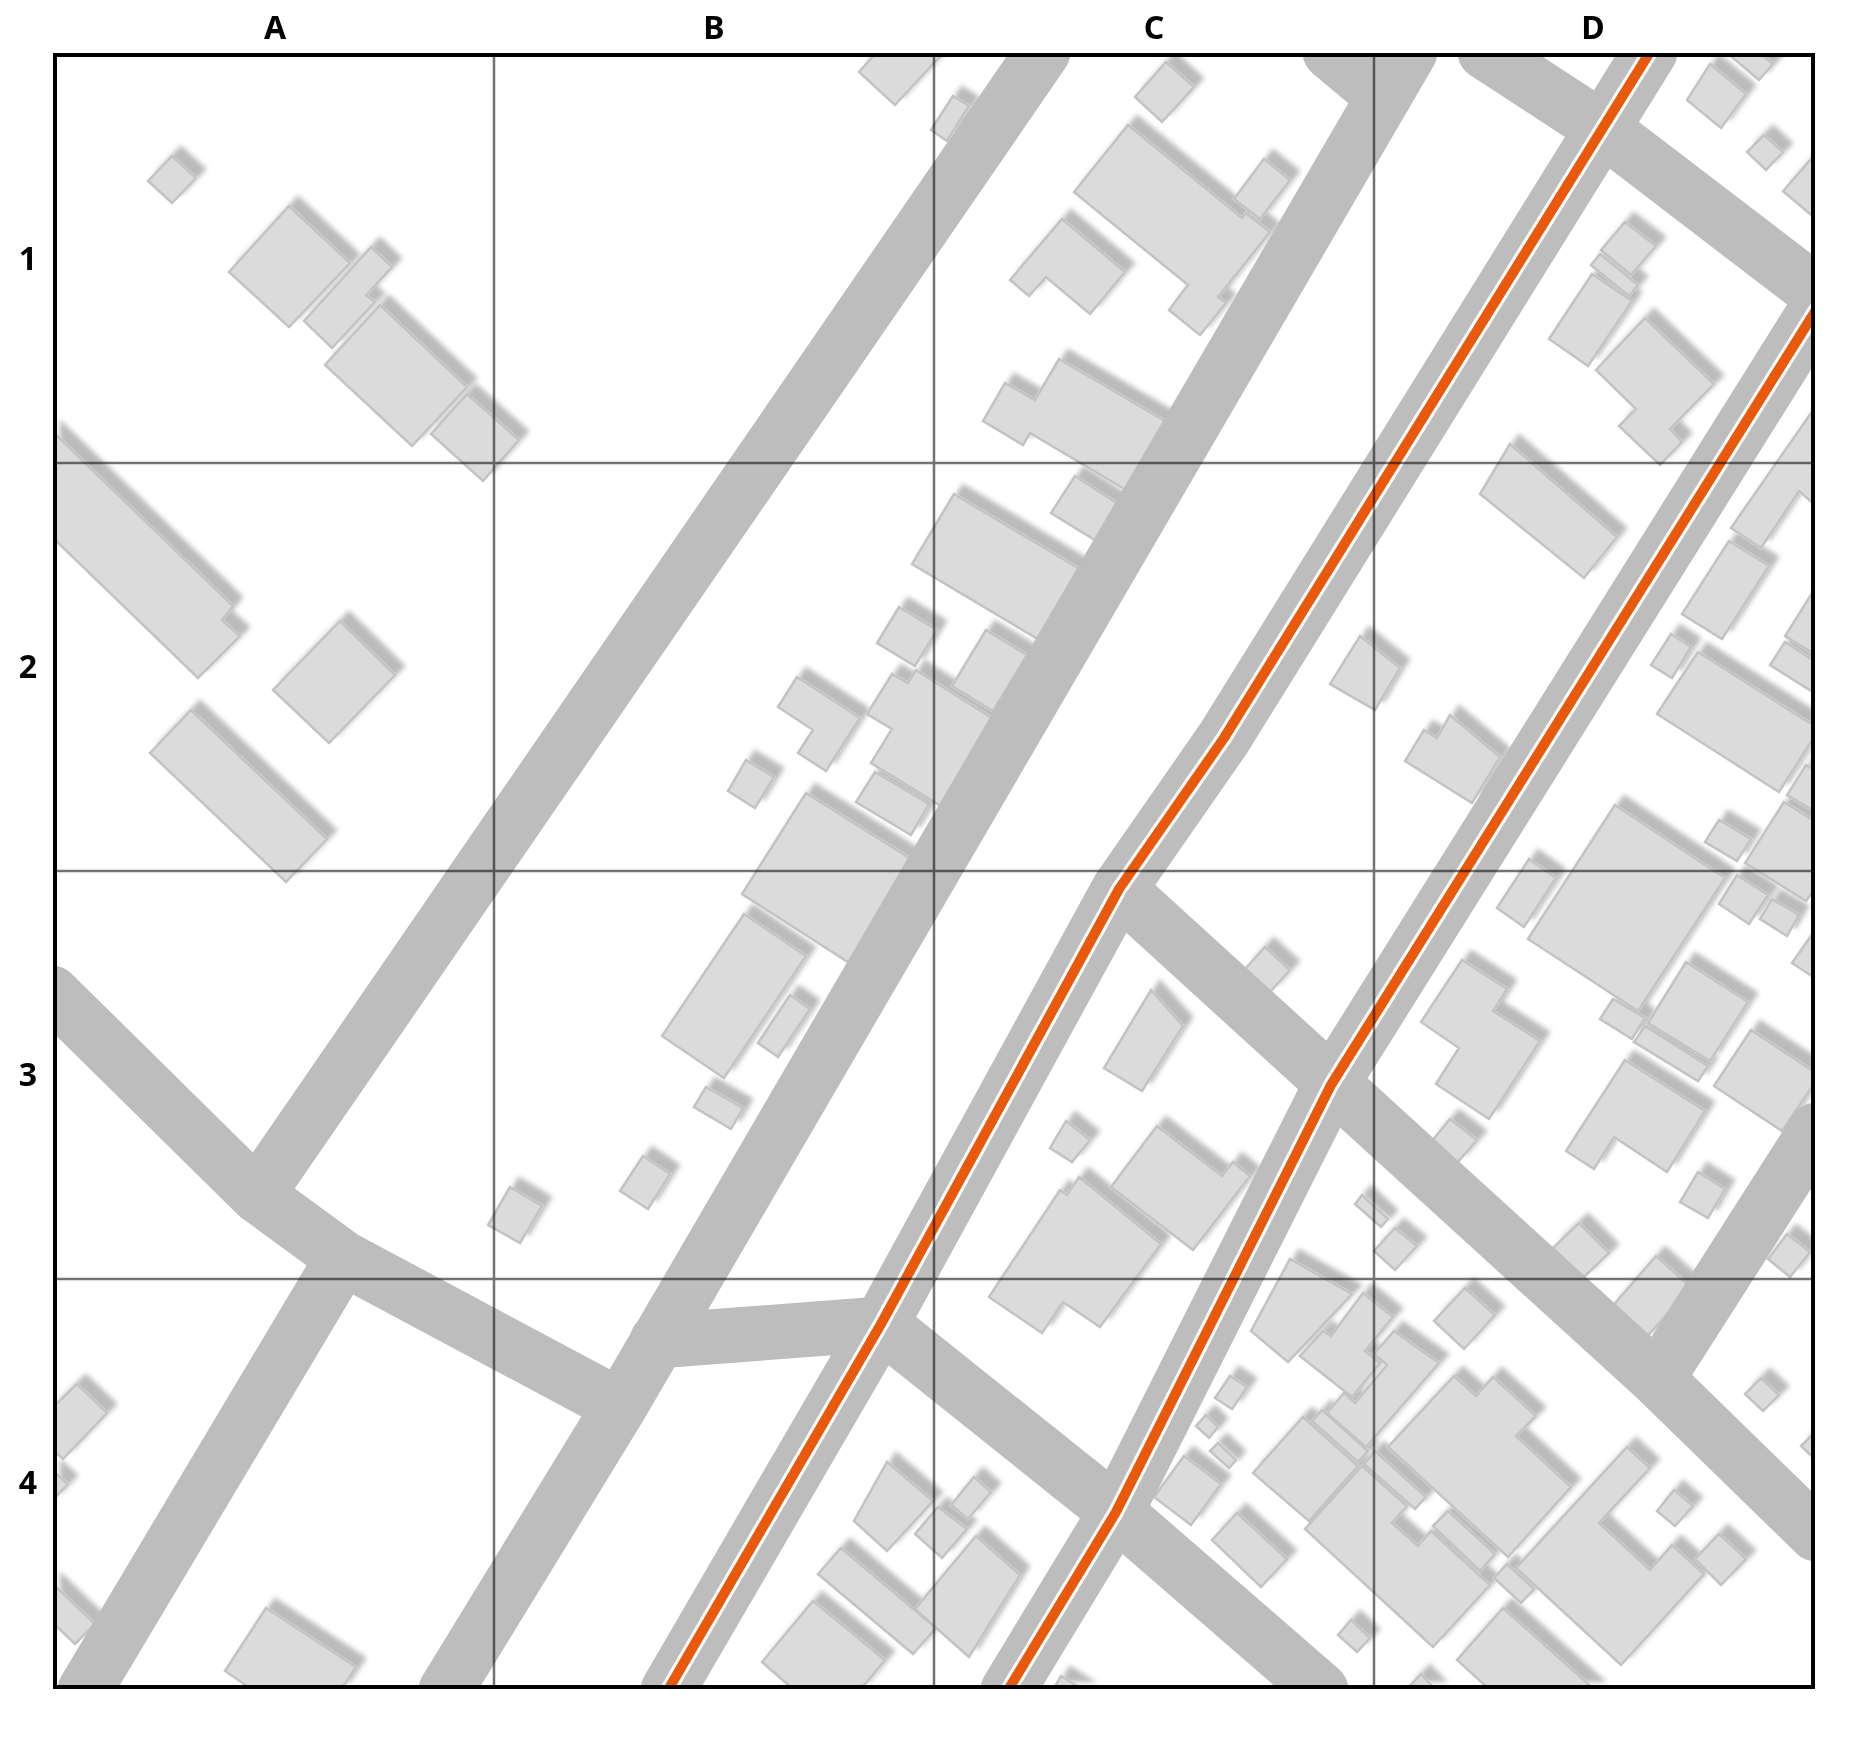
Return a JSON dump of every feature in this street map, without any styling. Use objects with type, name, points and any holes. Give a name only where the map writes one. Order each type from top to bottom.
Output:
[{"type":"street","points":[[257,1196],[1043,52]]},
{"type":"street","points":[[446,1690],[620,1406],[1397,75],[1330,52]]},
{"type":"street","points":[[1485,52],[1603,129],[1816,292]]},
{"type":"street","points":[[668,1690],[881,1324],[1119,888],[1224,738],[1650,52]]},
{"type":"street","points":[[1008,1690],[1116,1512],[1331,1085],[1816,310]]},
{"type":"street","points":[[1119,888],[1656,1380],[1816,1534]]},
{"type":"street","points":[[52,993],[257,1196],[343,1258],[620,1406]]},
{"type":"street","points":[[1656,1380],[1816,1130]]},
{"type":"street","points":[[85,1690],[343,1258]]},
{"type":"street","points":[[657,1341],[881,1324],[1116,1512],[1321,1690]]},
{"type":"building","points":[[877,52],[944,52],[895,105],[859,72]]},
{"type":"building","points":[[1726,52],[1759,52],[1773,64],[1759,80]]},
{"type":"building","points":[[1166,62],[1194,87],[1162,122],[1135,97]]},
{"type":"building","points":[[1710,64],[1746,94],[1721,128],[1687,100]]},
{"type":"building","points":[[953,96],[969,106],[947,141],[931,130]]},
{"type":"building","points":[[1128,125],[1242,218],[1246,213],[1270,232],[1218,297],[1226,303],[1200,335],[1169,310],[1188,285],[1074,192]]},
{"type":"building","points":[[1764,135],[1783,152],[1766,170],[1747,152]]},
{"type":"building","points":[[172,156],[196,178],[172,203],[148,181]]},
{"type":"building","points":[[1813,157],[1816,159],[1816,219],[1783,191]]},
{"type":"building","points":[[1264,159],[1290,180],[1260,219],[1234,199]]},
{"type":"building","points":[[289,206],[350,263],[289,327],[229,272]]},
{"type":"building","points":[[1062,219],[1125,272],[1090,314],[1046,277],[1029,296],[1010,280]]},
{"type":"building","points":[[1625,222],[1656,246],[1631,275],[1601,250]]},
{"type":"building","points":[[371,247],[392,267],[366,295],[375,302],[332,348],[304,321]]},
{"type":"building","points":[[1600,254],[1638,285],[1629,296],[1591,265]]},
{"type":"building","points":[[1592,274],[1632,301],[1588,366],[1549,339]]},
{"type":"building","points":[[380,305],[467,387],[412,446],[325,365]]},
{"type":"building","points":[[1645,318],[1714,384],[1670,429],[1682,442],[1660,465],[1619,426],[1636,409],[1596,370]]},
{"type":"building","points":[[1059,359],[1177,428],[1136,496],[1030,433],[1023,445],[983,421],[1005,383],[1035,400]]},
{"type":"building","points":[[467,394],[519,440],[483,481],[431,434]]},
{"type":"building","points":[[1816,406],[1816,506],[1799,491],[1761,548],[1731,528]]},
{"type":"building","points":[[52,431],[233,606],[222,620],[240,636],[198,678],[52,537]]},
{"type":"building","points":[[1510,444],[1617,537],[1584,578],[1480,494]]},
{"type":"building","points":[[1075,476],[1126,509],[1103,545],[1051,513]]},
{"type":"building","points":[[954,494],[1088,574],[1046,644],[912,564]]},
{"type":"building","points":[[1729,541],[1769,566],[1722,639],[1682,614]]},
{"type":"building","points":[[1816,587],[1816,655],[1785,636]]},
{"type":"building","points":[[899,607],[937,630],[915,666],[877,643]]},
{"type":"building","points":[[340,621],[395,675],[329,743],[273,690]]},
{"type":"building","points":[[986,630],[1027,655],[993,711],[952,686]]},
{"type":"building","points":[[1671,634],[1691,647],[1672,678],[1651,665]]},
{"type":"building","points":[[1360,636],[1400,668],[1375,710],[1330,684]]},
{"type":"building","points":[[1785,642],[1816,662],[1813,692],[1770,665]]},
{"type":"building","points":[[1698,652],[1816,727],[1816,734],[1779,792],[1657,714]]},
{"type":"building","points":[[916,670],[998,722],[944,808],[871,763],[892,729],[867,714],[892,674],[908,683]]},
{"type":"building","points":[[797,677],[860,718],[826,771],[798,753],[813,730],[778,707]]},
{"type":"building","points":[[191,710],[327,839],[286,882],[150,753]]},
{"type":"building","points":[[1450,715],[1500,757],[1472,803],[1405,761],[1424,730],[1437,738]]},
{"type":"building","points":[[746,760],[774,777],[755,808],[728,791]]},
{"type":"building","points":[[1806,765],[1816,771],[1816,812],[1787,795]]},
{"type":"building","points":[[875,772],[929,804],[911,835],[856,802]]},
{"type":"building","points":[[806,793],[919,864],[854,966],[742,894]]},
{"type":"building","points":[[1784,802],[1816,822],[1816,887],[1806,901],[1745,863]]},
{"type":"building","points":[[1615,805],[1725,878],[1638,1011],[1528,939]]},
{"type":"building","points":[[1719,820],[1751,839],[1737,861],[1705,842]]},
{"type":"building","points":[[1529,859],[1556,878],[1524,927],[1497,908]]},
{"type":"building","points":[[1737,875],[1768,895],[1749,924],[1719,904]]},
{"type":"building","points":[[1772,899],[1799,915],[1787,936],[1760,919]]},
{"type":"building","points":[[744,914],[806,956],[724,1078],[662,1036]]},
{"type":"building","points":[[1816,929],[1816,979],[1792,963]]},
{"type":"building","points":[[1265,947],[1290,970],[1270,992],[1245,969]]},
{"type":"building","points":[[1462,960],[1507,989],[1493,1011],[1540,1041],[1489,1119],[1436,1084],[1459,1048],[1421,1022]]},
{"type":"building","points":[[1686,962],[1748,1002],[1710,1061],[1648,1023]]},
{"type":"building","points":[[1151,990],[1183,1026],[1142,1091],[1104,1068]]},
{"type":"building","points":[[790,995],[810,1009],[778,1057],[758,1043]]},
{"type":"building","points":[[1613,999],[1645,1018],[1632,1039],[1600,1019]]},
{"type":"building","points":[[1645,1026],[1708,1066],[1698,1081],[1634,1042]]},
{"type":"building","points":[[1751,1030],[1816,1073],[1816,1081],[1782,1131],[1714,1086]]},
{"type":"building","points":[[1625,1060],[1705,1111],[1667,1172],[1614,1137],[1594,1169],[1566,1151]]},
{"type":"building","points":[[706,1087],[743,1108],[731,1129],[694,1107]]},
{"type":"building","points":[[1450,1119],[1477,1140],[1457,1163],[1431,1142]]},
{"type":"building","points":[[1066,1121],[1090,1140],[1072,1162],[1050,1148]]},
{"type":"building","points":[[1157,1126],[1222,1176],[1233,1162],[1250,1176],[1193,1250],[1111,1187]]},
{"type":"building","points":[[643,1156],[670,1174],[648,1209],[620,1191]]},
{"type":"building","points":[[1698,1172],[1725,1189],[1708,1218],[1680,1202]]},
{"type":"building","points":[[1079,1177],[1161,1244],[1100,1327],[1063,1302],[1042,1333],[989,1297],[1060,1190],[1067,1195]]},
{"type":"building","points":[[510,1187],[542,1206],[520,1243],[488,1225]]},
{"type":"building","points":[[1362,1195],[1388,1219],[1381,1227],[1355,1204]]},
{"type":"building","points":[[1579,1223],[1609,1253],[1583,1278],[1553,1248]]},
{"type":"building","points":[[1395,1228],[1417,1246],[1395,1270],[1374,1251]]},
{"type":"building","points":[[1787,1234],[1810,1252],[1790,1277],[1768,1259]]},
{"type":"building","points":[[1656,1256],[1691,1287],[1645,1339],[1611,1308]]},
{"type":"building","points":[[1290,1259],[1352,1294],[1288,1362],[1251,1331]]},
{"type":"building","points":[[1465,1288],[1495,1315],[1464,1349],[1434,1321]]},
{"type":"building","points":[[1363,1293],[1393,1317],[1365,1351],[1380,1363],[1352,1397],[1300,1356],[1323,1331],[1331,1336]]},
{"type":"building","points":[[1394,1331],[1439,1363],[1366,1447],[1327,1413],[1344,1393],[1355,1403],[1387,1365],[1374,1354]]},
{"type":"building","points":[[1230,1376],[1247,1387],[1232,1409],[1215,1398]]},
{"type":"building","points":[[1454,1376],[1476,1396],[1493,1377],[1536,1416],[1516,1436],[1571,1487],[1508,1557],[1388,1447]]},
{"type":"building","points":[[1761,1378],[1779,1395],[1763,1411],[1745,1394]]},
{"type":"building","points":[[77,1384],[107,1413],[63,1459],[52,1449],[52,1408]]},
{"type":"building","points":[[1322,1410],[1368,1451],[1358,1462],[1312,1421]]},
{"type":"building","points":[[1206,1415],[1218,1427],[1209,1438],[1196,1426]]},
{"type":"building","points":[[1303,1417],[1358,1466],[1309,1521],[1253,1473]]},
{"type":"building","points":[[1816,1431],[1816,1460],[1801,1446]]},
{"type":"building","points":[[1218,1443],[1236,1460],[1229,1468],[1210,1451]]},
{"type":"building","points":[[1627,1447],[1650,1468],[1599,1523],[1650,1570],[1672,1545],[1704,1574],[1621,1665],[1516,1568]]},
{"type":"building","points":[[1375,1451],[1426,1497],[1415,1509],[1364,1464]]},
{"type":"building","points":[[1184,1456],[1221,1484],[1191,1525],[1154,1497]]},
{"type":"building","points":[[887,1462],[933,1501],[887,1551],[854,1521]]},
{"type":"building","points":[[1362,1466],[1407,1506],[1392,1523],[1418,1546],[1431,1531],[1490,1585],[1433,1647],[1305,1529]]},
{"type":"building","points":[[52,1470],[68,1484],[52,1501]]},
{"type":"building","points":[[974,1477],[991,1492],[968,1519],[951,1505]]},
{"type":"building","points":[[1674,1490],[1693,1506],[1675,1526],[1657,1511]]},
{"type":"building","points":[[938,1507],[967,1529],[942,1558],[915,1534]]},
{"type":"building","points":[[1448,1511],[1495,1554],[1480,1571],[1433,1526]]},
{"type":"building","points":[[1237,1513],[1287,1559],[1261,1587],[1212,1540]]},
{"type":"building","points":[[1719,1534],[1746,1559],[1721,1585],[1695,1559]]},
{"type":"building","points":[[976,1536],[1020,1575],[969,1657],[915,1609]]},
{"type":"building","points":[[841,1548],[936,1628],[913,1654],[818,1574]]},
{"type":"building","points":[[1507,1564],[1534,1589],[1521,1603],[1494,1578]]},
{"type":"building","points":[[52,1583],[95,1624],[75,1644],[52,1622]]},
{"type":"building","points":[[813,1601],[885,1660],[860,1690],[794,1690],[762,1662]]},
{"type":"building","points":[[266,1608],[356,1667],[341,1690],[253,1690],[225,1671]]},
{"type":"building","points":[[1503,1608],[1595,1690],[1490,1690],[1457,1660]]},
{"type":"building","points":[[1351,1620],[1370,1638],[1357,1652],[1338,1635]]},
{"type":"building","points":[[1421,1674],[1436,1690],[1406,1690]]},
{"type":"building","points":[[1061,1676],[1084,1690],[1053,1690]]},
{"type":"cycle path","points":[[668,1690],[881,1324],[1119,889],[1224,738],[1650,52]]},
{"type":"cycle path","points":[[1008,1690],[1116,1512],[1331,1085],[1816,310]]}]
